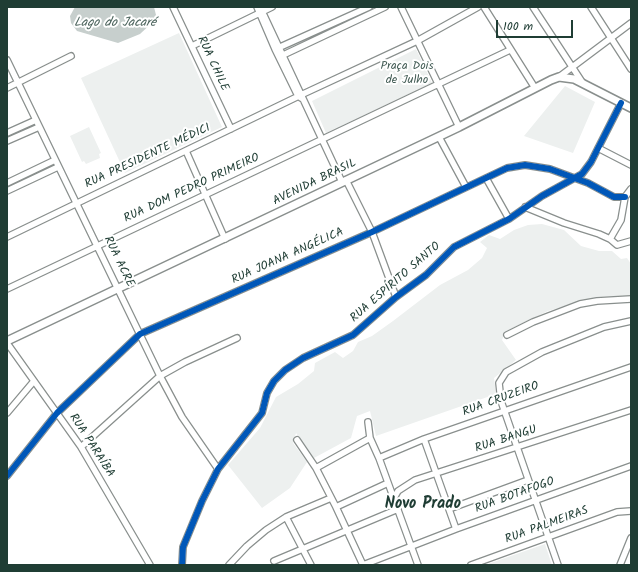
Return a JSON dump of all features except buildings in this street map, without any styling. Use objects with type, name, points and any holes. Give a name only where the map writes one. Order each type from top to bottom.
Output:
[{"type":"street","name":"RUA CHILE","points":[[174,7],[231,129]]},
{"type":"street","points":[[192,46],[260,9],[272,7]]},
{"type":"street","points":[[278,48],[369,7]]},
{"type":"street","points":[[281,56],[385,7]]},
{"type":"street","points":[[401,7],[459,127]]},
{"type":"street","points":[[301,97],[417,41],[478,7]]},
{"type":"street","points":[[484,7],[535,88]]},
{"type":"street","points":[[533,7],[582,82]]},
{"type":"street","points":[[591,7],[631,69]]},
{"type":"street","points":[[260,9],[281,56],[322,139],[372,232],[396,297]]},
{"type":"street","points":[[559,77],[610,37],[631,23]]},
{"type":"street","points":[[322,139],[510,50]]},
{"type":"street","points":[[7,88],[71,56]]},
{"type":"street","name":"RUA ACRE","points":[[7,60],[58,167],[98,245],[160,376],[182,417],[218,469]]},
{"type":"street","points":[[559,77],[567,77],[582,82],[631,108]]},
{"type":"street","name":"AVENIDA BRASIL","points":[[7,342],[459,127],[559,77]]},
{"type":"street","name":"RUA PRESIDENTE MÉDICI","points":[[7,237],[76,202],[301,97]]},
{"type":"street","name":"RUA ESPÍRITO SANTO","points":[[182,565],[183,547],[188,533],[218,469],[258,419],[264,407],[269,386],[279,376],[303,358],[353,335],[396,297],[426,274],[454,247],[509,219],[525,207],[555,189],[576,179],[587,169],[621,102]]},
{"type":"street","points":[[7,133],[36,120]]},
{"type":"street","points":[[7,141],[39,127]]},
{"type":"street","points":[[439,136],[466,187]]},
{"type":"street","name":"RUA DOM PEDRO PRIMEIRO","points":[[7,289],[322,139]]},
{"type":"street","points":[[598,148],[631,164]]},
{"type":"street","points":[[186,151],[225,239]]},
{"type":"street","points":[[7,183],[55,160]]},
{"type":"street","name":"RUA JOANA ANGÉLICA","points":[[7,476],[57,413],[140,334],[372,232],[514,166],[525,165],[550,169],[576,179],[614,197],[625,197]]},
{"type":"street","points":[[7,191],[58,167]]},
{"type":"street","points":[[486,178],[509,219]]},
{"type":"street","points":[[610,238],[621,220],[625,197],[631,189]]},
{"type":"street","points":[[525,207],[610,238],[617,245],[631,241]]},
{"type":"street","points":[[507,335],[533,322],[580,304],[596,301],[631,299]]},
{"type":"street","points":[[558,565],[504,410],[499,390],[499,383],[506,372],[542,352],[604,327],[631,321]]},
{"type":"street","points":[[81,447],[160,376],[185,362],[237,338]]},
{"type":"street","name":"RUA PARAÍBA","points":[[7,342],[81,447],[150,565]]},
{"type":"street","name":"RUA CRUZEIRO","points":[[379,458],[424,439],[504,410],[631,367]]},
{"type":"street","points":[[7,413],[34,381]]},
{"type":"street","name":"RUA BANGU","points":[[394,498],[398,491],[408,483],[631,410]]},
{"type":"street","points":[[368,422],[370,438],[379,458],[418,565]]},
{"type":"street","points":[[316,468],[370,438]]},
{"type":"street","points":[[424,439],[456,529]]},
{"type":"street","points":[[297,440],[316,468],[348,531],[363,565]]},
{"type":"street","name":"RUA BOTAFOGO","points":[[363,565],[411,545],[631,466]]},
{"type":"street","points":[[449,509],[528,480]]},
{"type":"street","points":[[336,507],[388,483]]},
{"type":"street","points":[[229,565],[261,534],[286,516],[331,498]]},
{"type":"street","points":[[274,562],[303,548],[348,531],[398,509]]},
{"type":"street","name":"RUA PALMEIRAS","points":[[471,565],[617,512],[631,511]]},
{"type":"street","points":[[286,516],[311,565]]},
{"type":"street","points":[[620,565],[631,538]]},
{"type":"shaded area","points":[[179,33],[222,127],[125,173],[81,78]]},
{"type":"shaded area","name":"Praça Dois de Julho","points":[[416,49],[432,83],[326,133],[312,101]]},
{"type":"shaded area","points":[[565,86],[595,102],[573,153],[524,136]]},
{"type":"shaded area","points":[[89,127],[101,153],[99,154],[100,158],[86,164],[84,161],[82,162],[70,136]]},
{"type":"shaded area","points":[[542,224],[564,230],[581,246],[599,251],[612,251],[621,259],[627,258],[631,264],[631,296],[597,297],[548,311],[506,331],[502,340],[516,360],[494,378],[496,394],[376,436],[370,411],[357,416],[351,438],[314,458],[296,433],[293,443],[307,462],[290,488],[262,508],[228,465],[260,428],[276,397],[298,384],[314,371],[315,363],[335,352],[343,358],[353,351],[358,342],[372,336],[440,285],[468,270],[482,258],[487,248],[480,242],[489,235],[500,239],[514,230],[528,225]]},
{"type":"shaded area","points":[[545,544],[552,565],[485,565]]},
{"type":"water","name":"Lago do Jacaré","points":[[75,7],[154,7],[156,15],[154,21],[140,34],[118,43],[77,31],[71,23],[70,16]]},
{"type":"cycle path","points":[[182,565],[183,547],[202,501],[218,469],[262,413],[267,393],[274,381],[285,370],[303,358],[353,335],[396,297],[426,275],[454,247],[509,219],[542,196],[582,174],[591,162],[621,103]]},
{"type":"cycle path","points":[[7,476],[57,413],[140,334],[372,232],[507,168],[525,165],[550,169],[588,183],[614,197],[625,197]]},
{"type":"district","name":"Novo Prado","points":[[423,505]]}]
